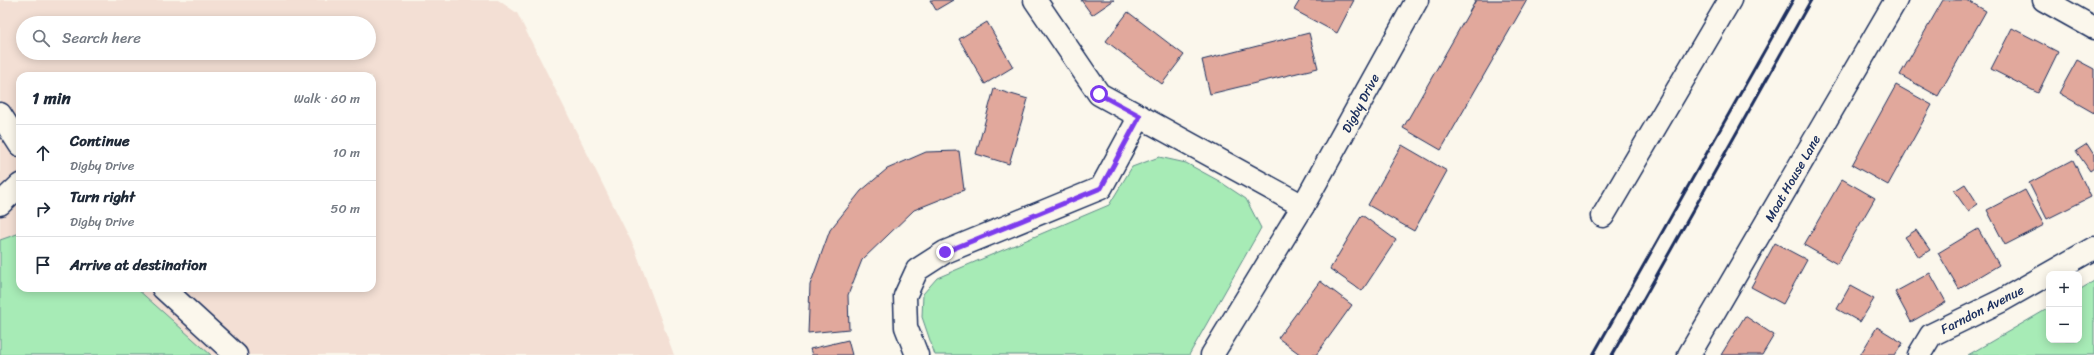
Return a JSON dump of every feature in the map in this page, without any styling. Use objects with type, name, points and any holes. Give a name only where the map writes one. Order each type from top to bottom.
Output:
[{"type":"street","points":[[1035,0],[1099,94],[1303,206]]},
{"type":"street","name":"Digby Drive","points":[[1212,355],[1303,206],[1417,0]]},
{"type":"street","points":[[1603,216],[1730,0]]},
{"type":"street","name":"Moat House Lane","points":[[1689,355],[1896,0]]},
{"type":"street","points":[[2044,0],[2094,28]]},
{"type":"street","points":[[0,114],[16,139]]},
{"type":"street","points":[[917,355],[906,327],[905,296],[917,270],[945,252],[1101,188],[1140,116]]},
{"type":"street","points":[[0,204],[16,189]]},
{"type":"street","name":"Farndon Avenue","points":[[1919,355],[1931,336],[2000,301],[2094,248]]},
{"type":"street","points":[[167,292],[236,355]]},
{"type":"shaded area","points":[[0,0],[498,0],[517,13],[635,249],[674,355],[0,355]]},
{"type":"green space","points":[[1159,157],[1186,163],[1219,181],[1246,199],[1261,228],[1189,355],[935,355],[922,317],[923,294],[937,278],[1109,205],[1132,167]]},
{"type":"green space","points":[[16,234],[16,292],[140,292],[211,355],[0,355],[0,240]]},
{"type":"green space","points":[[2094,281],[2094,355],[1968,355],[2046,310],[2046,343],[2082,343],[2082,288]]},
{"type":"building","points":[[930,0],[953,0],[936,10]]},
{"type":"building","points":[[1081,0],[1114,0],[1092,15]]},
{"type":"building","points":[[1300,0],[1354,0],[1337,33],[1294,10]]},
{"type":"building","points":[[1476,0],[1527,0],[1441,150],[1403,128]]},
{"type":"building","points":[[1943,0],[1967,0],[1986,11],[1938,96],[1900,75]]},
{"type":"building","points":[[1128,12],[1184,55],[1162,84],[1106,41]]},
{"type":"building","points":[[987,22],[1013,67],[985,84],[959,39]]},
{"type":"building","points":[[2012,28],[2058,52],[2038,93],[1991,69]]},
{"type":"building","points":[[1309,33],[1318,68],[1210,94],[1202,60]]},
{"type":"building","points":[[2077,60],[2094,69],[2094,113],[2059,93]]},
{"type":"building","points":[[1896,85],[1932,105],[1888,185],[1852,165]]},
{"type":"building","points":[[994,89],[1028,99],[1009,164],[976,154]]},
{"type":"building","points":[[2087,144],[2094,155],[2094,168],[2090,171],[2076,151]]},
{"type":"building","points":[[1402,145],[1447,171],[1414,231],[1368,205]]},
{"type":"building","points":[[959,151],[964,190],[914,210],[862,260],[848,295],[849,329],[808,333],[810,285],[830,230],[861,191],[887,169],[926,152]]},
{"type":"building","points":[[2073,160],[2091,197],[2047,219],[2029,183]]},
{"type":"building","points":[[1842,179],[1875,198],[1837,264],[1804,245]]},
{"type":"building","points":[[1965,184],[1978,204],[1968,211],[1954,191]]},
{"type":"building","points":[[2025,190],[2044,225],[2005,245],[1987,210]]},
{"type":"building","points":[[1362,215],[1396,240],[1362,291],[1330,269]]},
{"type":"building","points":[[1978,229],[1999,265],[1959,289],[1938,253]]},
{"type":"building","points":[[1916,230],[1930,250],[1919,257],[1905,237]]},
{"type":"building","points":[[1775,243],[1807,260],[1783,304],[1751,287]]},
{"type":"building","points":[[1930,273],[1946,302],[1911,322],[1895,292]]},
{"type":"building","points":[[1320,281],[1352,305],[1316,355],[1301,355],[1278,338]]},
{"type":"building","points":[[1850,286],[1874,299],[1860,322],[1837,309]]},
{"type":"building","points":[[1745,316],[1774,335],[1762,355],[1721,355]]},
{"type":"building","points":[[1877,327],[1903,343],[1895,355],[1860,355]]},
{"type":"building","points":[[848,340],[852,355],[812,355],[810,349]]},
{"type":"railway","points":[[1593,355],[1793,0]]},
{"type":"railway","points":[[1612,355],[1811,0]]},
{"type":"route","points":[[945,252],[1101,188],[1140,116],[1099,94]]}]
